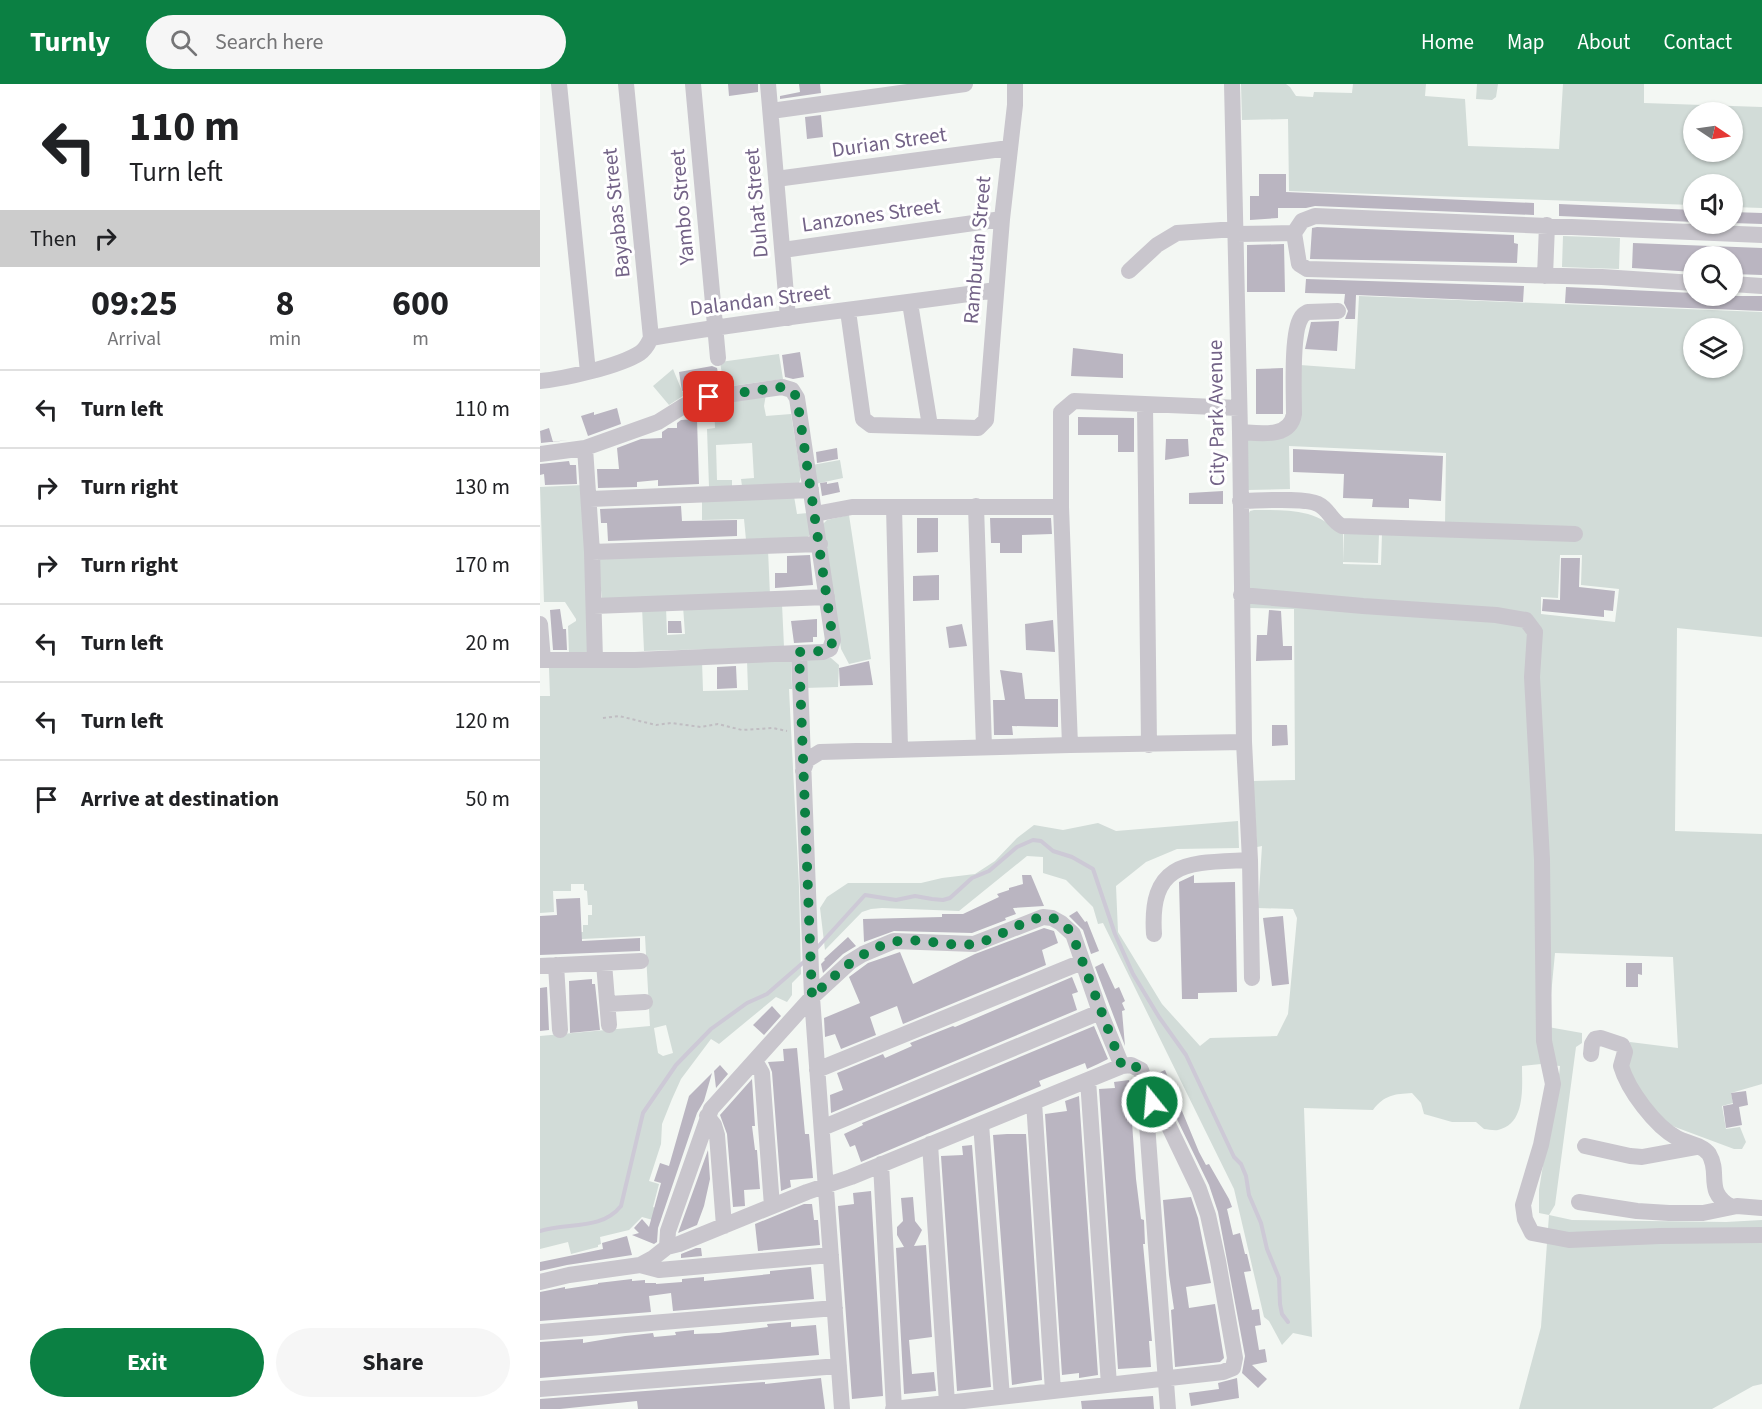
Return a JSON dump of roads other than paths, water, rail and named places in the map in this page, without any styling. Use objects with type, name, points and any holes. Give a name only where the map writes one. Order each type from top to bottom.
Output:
[{"type":"street","points":[[559,84],[588,372]]},
{"type":"street","name":"Bayabas Street","points":[[627,84],[651,338]]},
{"type":"street","name":"Yambo Street","points":[[693,84],[718,358]]},
{"type":"street","name":"Duhat Street","points":[[768,84],[788,318]]},
{"type":"street","points":[[771,111],[965,84]]},
{"type":"street","name":"Rambutan Street","points":[[930,426],[978,428],[986,420],[1002,219],[1015,105],[1015,84]]},
{"type":"street","name":"City Park Avenue","points":[[1232,84],[1244,742],[1250,860],[1252,978]]},
{"type":"street","name":"Durian Street","points":[[776,180],[1009,148]]},
{"type":"street","points":[[1683,282],[1307,269],[1299,264],[1294,232],[1302,221],[1315,216],[1762,235]]},
{"type":"street","name":"Lanzones Street","points":[[783,250],[1002,219]]},
{"type":"street","points":[[1545,276],[1547,225]]},
{"type":"street","points":[[1129,271],[1157,245],[1177,233],[1294,232]]},
{"type":"street","points":[[1743,285],[1762,286]]},
{"type":"street","name":"Dalandan Street","points":[[651,338],[715,327],[996,290]]},
{"type":"street","points":[[848,311],[863,418],[871,424],[930,426],[910,303]]},
{"type":"street","points":[[1240,432],[1269,433],[1283,429],[1290,423],[1294,414],[1296,343],[1301,318],[1304,314],[1313,311],[1338,311]]},
{"type":"street","points":[[540,381],[588,372],[642,352],[651,338]]},
{"type":"street","points":[[540,454],[585,448],[658,422],[682,406],[698,399],[782,387],[792,390],[797,398],[833,640],[832,645],[826,651],[541,660],[540,624]]},
{"type":"street","points":[[1070,745],[1061,507],[1062,412],[1074,401],[1239,408]]},
{"type":"street","points":[[1146,405],[1149,745]]},
{"type":"street","points":[[585,448],[590,499],[595,660]]},
{"type":"street","points":[[590,499],[811,490]]},
{"type":"street","points":[[1240,501],[1315,502],[1327,509],[1336,524],[1342,526],[1575,534]]},
{"type":"street","points":[[976,506],[984,747]]},
{"type":"street","points":[[815,514],[852,507],[1061,507]]},
{"type":"street","points":[[894,507],[900,749]]},
{"type":"street","points":[[592,552],[820,544]]},
{"type":"street","points":[[1241,595],[1496,615],[1526,620],[1535,632],[1532,677],[1542,860],[1544,1041],[1554,1084],[1541,1145],[1523,1205],[1525,1219],[1532,1233],[1569,1240],[1762,1235]]},
{"type":"street","points":[[594,606],[827,597]]},
{"type":"street","points":[[799,652],[812,997],[842,1409]]},
{"type":"street","points":[[802,772],[807,759],[820,752],[1244,742]]},
{"type":"street","points":[[1154,934],[1153,918],[1156,898],[1174,871],[1192,863],[1250,860]]},
{"type":"street","points":[[667,1247],[668,1231],[711,1108],[812,997],[849,962],[888,943],[904,941],[974,944],[1043,917],[1056,920],[1070,931],[1122,1066]]},
{"type":"street","points":[[560,1030],[548,966],[641,961]]},
{"type":"street","points":[[817,1070],[1082,962]]},
{"type":"street","points":[[604,963],[609,1025]]},
{"type":"street","points":[[608,1004],[645,1002]]},
{"type":"street","points":[[822,1128],[1100,1012]]},
{"type":"street","points":[[1591,1054],[1595,1039],[1601,1038],[1622,1045],[1623,1072],[1644,1106],[1659,1124],[1674,1136],[1701,1147],[1710,1156],[1713,1186],[1722,1202],[1731,1206],[1762,1209]]},
{"type":"street","points":[[755,1061],[762,1073],[772,1206]]},
{"type":"street","points":[[540,1282],[640,1264],[667,1247],[881,1164],[1122,1066],[1131,1065],[1141,1070],[1152,1102],[1166,1119],[1199,1189],[1208,1215],[1222,1282],[1235,1364],[1229,1371],[1053,1391],[1023,1402],[1002,1397],[894,1409],[881,1164]]},
{"type":"street","points":[[1088,1080],[1109,1385]]},
{"type":"street","points":[[1034,1102],[1053,1391]]},
{"type":"street","points":[[1152,1102],[1147,1124],[1168,1409]]},
{"type":"street","points":[[707,1116],[712,1120],[717,1135],[724,1226]]},
{"type":"street","points":[[981,1124],[1002,1397]]},
{"type":"street","points":[[930,1144],[947,1403]]},
{"type":"street","points":[[1585,1146],[1642,1157],[1701,1147]]},
{"type":"street","points":[[1579,1202],[1637,1211],[1668,1213],[1703,1213],[1731,1206]]},
{"type":"street","points":[[640,1264],[659,1270],[831,1255]]},
{"type":"street","points":[[540,1332],[835,1308]]},
{"type":"street","points":[[540,1389],[839,1366]]},
{"type":"waterway","points":[[816,949],[865,895],[896,900],[915,896],[943,900],[950,898],[972,878],[989,871],[1017,847],[1033,840],[1041,841],[1053,851],[1072,857],[1093,869],[1115,934],[1133,974],[1186,1055],[1234,1157],[1241,1164],[1246,1176],[1249,1195],[1279,1278],[1282,1314],[1288,1322]]},
{"type":"waterway","points":[[540,1231],[594,1223],[613,1214],[621,1206],[643,1113],[676,1065],[711,1029],[747,1003],[767,994],[805,961]]}]
